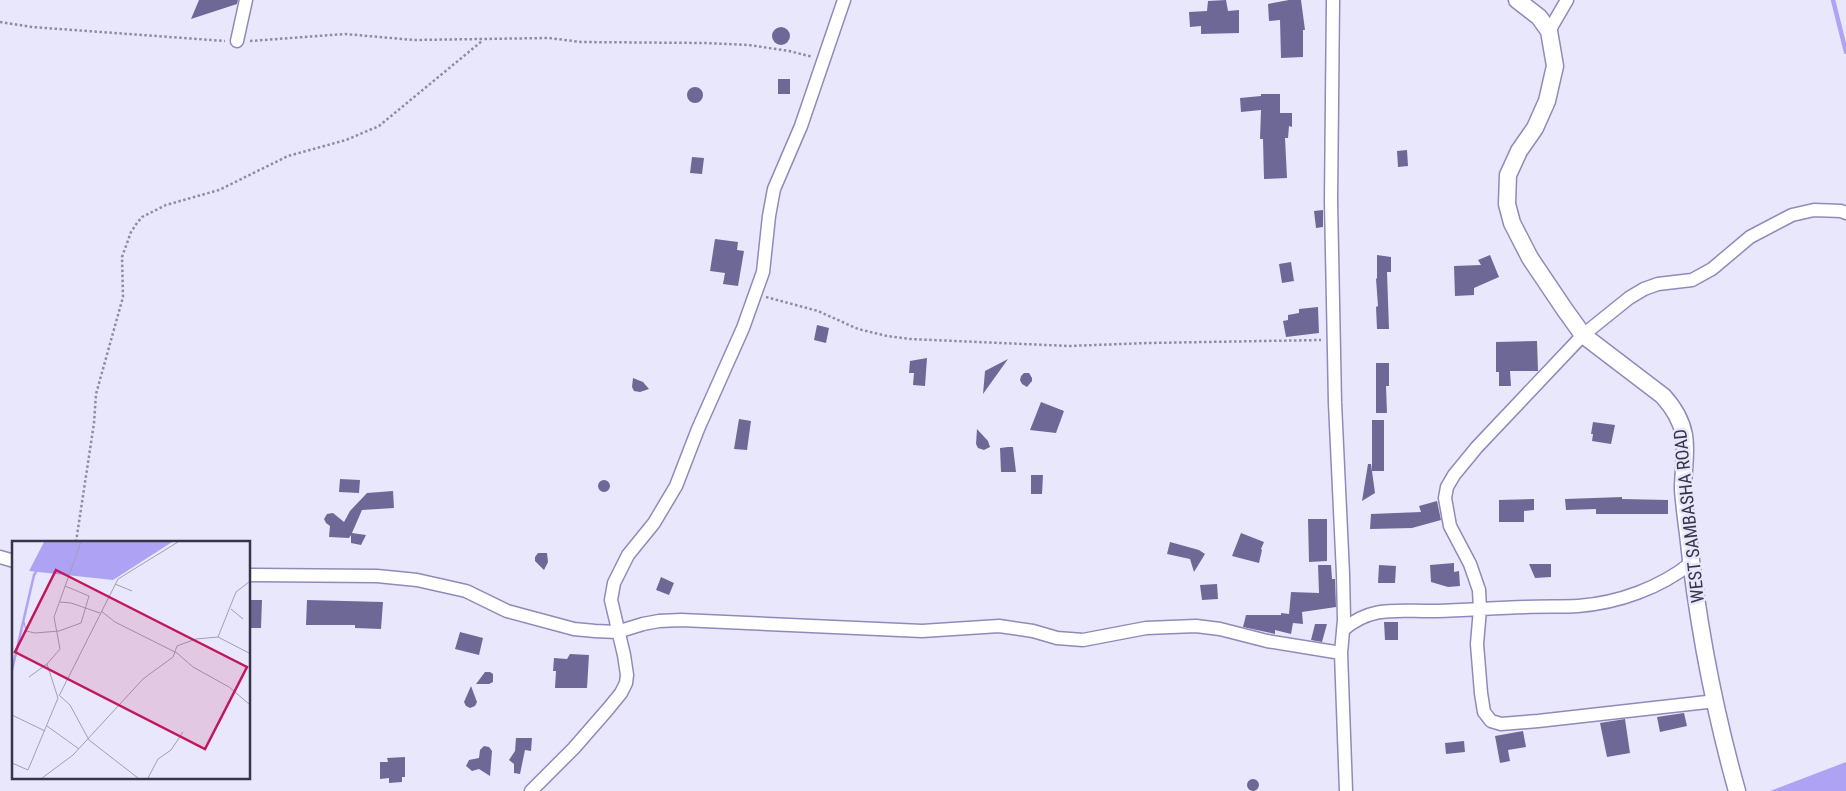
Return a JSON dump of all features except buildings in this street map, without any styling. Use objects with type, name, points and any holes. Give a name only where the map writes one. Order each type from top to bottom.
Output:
[{"type":"street","points":[[237,41],[246,0]]},
{"type":"street","points":[[531,791],[574,748],[621,693],[626,683],[627,675],[611,600],[614,583],[628,556],[654,523],[676,486],[698,429],[756,296],[763,272],[774,189],[800,126],[844,0]]},
{"type":"street","points":[[1333,0],[1331,201],[1335,403],[1343,574],[1341,653],[1346,791]]},
{"type":"street","name":"WEST SAMBASHA ROAD","points":[[1517,0],[1539,17],[1549,31],[1556,66],[1547,101],[1535,128],[1519,151],[1508,175],[1507,204],[1512,223],[1530,258],[1584,335],[1653,387],[1674,408],[1684,437],[1683,488],[1691,563],[1727,756],[1737,791]]},
{"type":"street","points":[[1549,31],[1567,0]]},
{"type":"street","points":[[1716,701],[1501,724],[1491,721],[1484,712],[1481,693],[1477,644],[1480,609],[1479,590],[1476,578],[1450,526],[1445,498],[1447,487],[1454,475],[1477,447],[1584,335],[1629,298],[1644,289],[1658,284],[1692,280],[1712,269],[1750,237],[1792,215],[1814,210],[1841,211],[1846,213]]},
{"type":"street","points":[[1343,630],[1360,618],[1375,613],[1400,610],[1436,611],[1579,606],[1604,602],[1623,598],[1648,588],[1678,573],[1691,563]]},
{"type":"street","points":[[250,575],[377,576],[418,580],[466,591],[507,610],[574,628],[617,632],[643,624],[681,620],[922,631],[999,626],[1033,631],[1057,638],[1083,640],[1146,628],[1188,626],[1220,629],[1268,641],[1341,653]]},
{"type":"path","points":[[0,22],[109,34],[237,41],[282,40],[346,34],[414,40],[549,38],[581,42],[749,45],[810,56],[823,62]]},
{"type":"path","points":[[76,541],[94,423],[96,394],[123,297],[122,257],[131,232],[137,223],[142,217],[166,205],[220,190],[288,156],[346,140],[379,126],[483,40]]},
{"type":"path","points":[[756,296],[786,301],[818,311],[858,329],[910,339],[1070,346],[1196,341],[1335,340]]},
{"type":"shaded area","points":[[1846,762],[1846,791],[1770,791]]},
{"type":"waterway","points":[[1833,0],[1846,52]]}]
